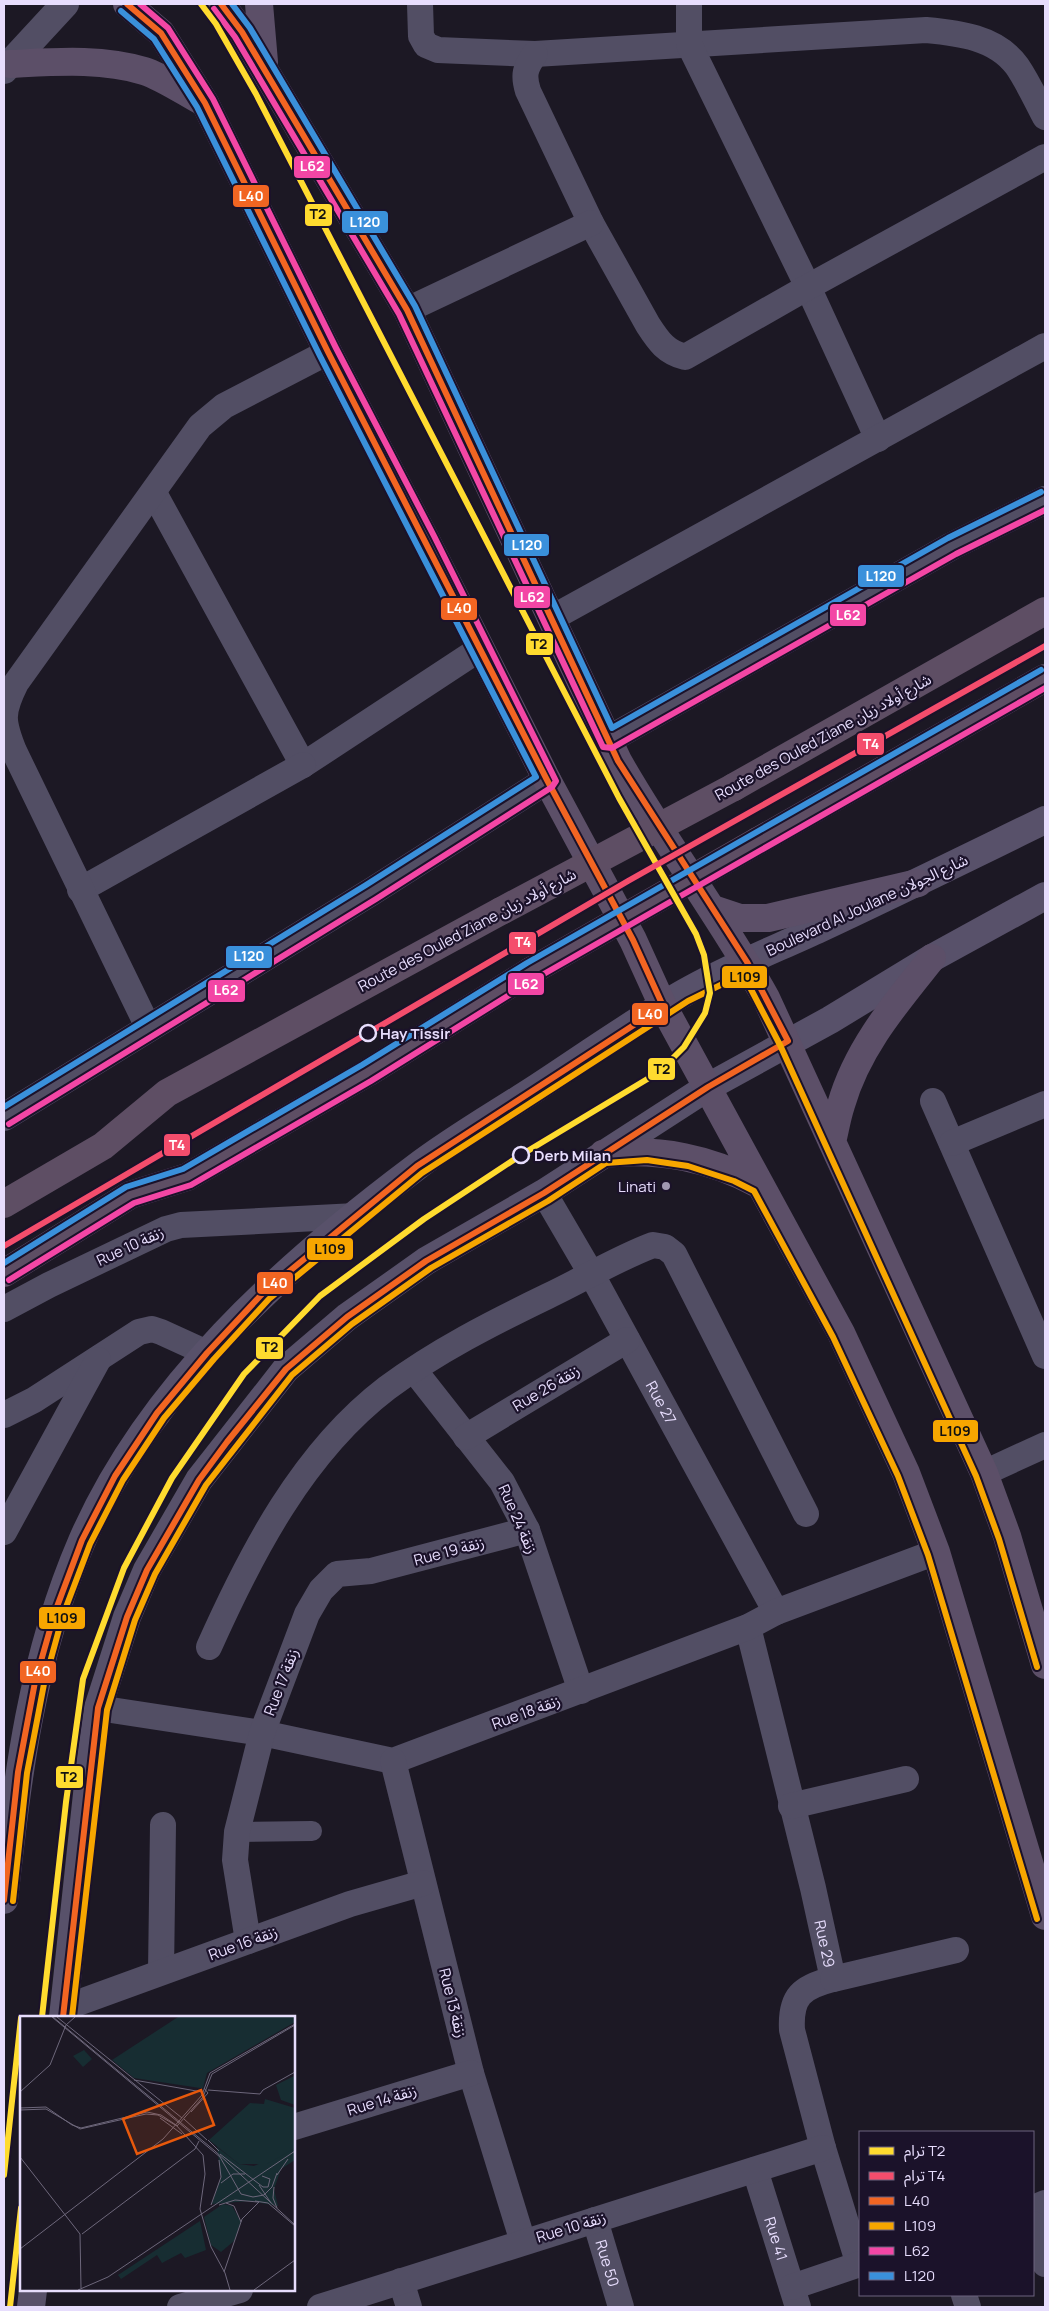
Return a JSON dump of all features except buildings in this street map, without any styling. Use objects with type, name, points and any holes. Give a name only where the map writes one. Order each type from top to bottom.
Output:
[{"type":"highway","name":"Route des Ouled Ziane شارع أولاد زيان","points":[[4,1204],[103,1146],[166,1092],[501,911],[734,788],[1045,611]]},
{"type":"highway","points":[[4,1274],[130,1195],[187,1177],[367,1073],[531,971],[1045,678]]},
{"type":"main road","points":[[128,4],[161,32],[205,103],[328,352],[547,780],[632,940],[663,1006],[841,1333],[906,1473],[936,1552],[1045,1916]]},
{"type":"main road","points":[[221,4],[242,32],[407,310],[608,740],[638,795],[746,962],[788,1041],[832,1142],[984,1473],[1007,1536],[1045,1664]]},
{"type":"main road","points":[[259,4],[265,70]]},
{"type":"main road","points":[[7,67],[61,61],[104,63],[145,71],[205,103]]},
{"type":"main road","name":"Boulevard Al Joulane شارع الجولان","points":[[4,1900],[18,1772],[35,1682],[55,1612],[82,1540],[115,1476],[157,1413],[207,1354],[263,1293],[417,1166],[684,993],[746,962],[918,883],[1045,820]]},
{"type":"main road","points":[[713,909],[740,918],[768,918],[918,883]]},
{"type":"main road","points":[[64,2013],[90,1766],[98,1708],[127,1617],[147,1570],[199,1480],[286,1369],[346,1317],[426,1262],[544,1193],[708,1087],[788,1041],[830,1020],[932,958],[1045,896]]},
{"type":"main road","points":[[832,1142],[841,1105],[860,1058],[889,1012],[932,958]]},
{"type":"main road","points":[[603,1154],[647,1152],[690,1157],[730,1170],[760,1185]]},
{"type":"main road","points":[[31,2307],[33,2291]]},
{"type":"street","points":[[7,67],[65,4]]},
{"type":"street","points":[[420,4],[421,36],[426,45],[438,50],[534,54],[926,30],[959,33],[990,43],[1016,65],[1045,117]]},
{"type":"street","points":[[689,4],[689,44],[808,286],[878,439]]},
{"type":"street","points":[[534,54],[525,68],[524,79],[528,91],[591,223],[658,341],[672,354],[686,357],[808,286],[1045,157]]},
{"type":"street","points":[[407,310],[591,223]]},
{"type":"street","points":[[552,618],[1045,346]]},
{"type":"street","points":[[148,1027],[14,752],[5,727],[6,705],[16,683],[154,493],[169,468],[200,426],[224,406],[278,376],[328,352]]},
{"type":"street","points":[[154,493],[303,764]]},
{"type":"street","points":[[608,740],[952,546],[1045,500]]},
{"type":"street","points":[[80,890],[303,764],[481,648]]},
{"type":"street","points":[[4,1117],[371,892],[547,780]]},
{"type":"street","points":[[933,1101],[1045,1356]]},
{"type":"street","points":[[952,1143],[1045,1104]]},
{"type":"street","name":"Rue 27","points":[[544,1193],[592,1275],[776,1612]]},
{"type":"street","name":"Rue 10 زنقة","points":[[4,1309],[166,1229],[181,1225],[356,1216]]},
{"type":"street","points":[[209,1647],[234,1590],[294,1488],[331,1441],[357,1414],[386,1388],[476,1331],[653,1246],[661,1245],[672,1251],[806,1514]]},
{"type":"street","points":[[4,1415],[34,1400],[139,1332],[152,1330],[207,1354]]},
{"type":"street","name":"Rue 26 زنقة","points":[[466,1437],[626,1340]]},
{"type":"street","points":[[4,1532],[99,1358]]},
{"type":"street","name":"Rue 24 زنقة","points":[[414,1370],[502,1482],[527,1530],[581,1691]]},
{"type":"street","points":[[984,1473],[1045,1445]]},
{"type":"street","name":"Rue 19 زنقة","points":[[371,1571],[527,1530]]},
{"type":"street","name":"Rue 18 زنقة","points":[[393,1761],[748,1627],[776,1612],[936,1552]]},
{"type":"street","name":"Rue 17 زنقة","points":[[248,1941],[235,1860],[237,1832],[262,1733],[307,1614],[321,1590],[337,1574],[371,1571]]},
{"type":"street","name":"Rue 29","points":[[748,1627],[791,1806],[813,1888],[833,1979],[807,1988],[795,1999],[791,2012],[792,2030],[823,2148],[859,2262]]},
{"type":"street","points":[[98,1708],[262,1733],[393,1761]]},
{"type":"street","name":"Rue 13 زنقة","points":[[393,1761],[471,2073],[523,2242]]},
{"type":"street","points":[[791,1806],[906,1779]]},
{"type":"street","points":[[161,1972],[163,1826]]},
{"type":"street","points":[[237,1832],[312,1831]]},
{"type":"street","name":"Rue 16 زنقة","points":[[64,2013],[161,1972],[350,1904],[423,1883]]},
{"type":"street","points":[[833,1979],[956,1950]]},
{"type":"street","name":"Rue 14 زنقة","points":[[295,2127],[471,2073]]},
{"type":"street","name":"Rue 10 زنقة","points":[[320,2307],[823,2148]]},
{"type":"street","name":"Rue 41","points":[[756,2170],[795,2297]]},
{"type":"street","name":"Rue 50","points":[[595,2220],[621,2307]]},
{"type":"street","points":[[1034,2227],[1045,2264]]},
{"type":"street","points":[[795,2297],[859,2265]]},
{"type":"street","points":[[401,2281],[409,2307]]},
{"type":"street","points":[[180,2307],[238,2291]]},
{"type":"street","points":[[242,2291],[248,2307]]},
{"type":"tram line","name":"T2","points":[[42,2016],[66,1802],[83,1679],[124,1568],[172,1478],[244,1374],[320,1296],[424,1219],[521,1155],[659,1072],[684,1047],[705,1013],[710,993],[704,955],[696,934],[619,798],[256,94],[216,24],[201,4]]},
{"type":"tram line","name":"T4","points":[[4,1246],[628,881],[1045,646]]},
{"type":"tram line","name":"T2","points":[[4,2175],[20,2027]]},
{"type":"tram line","name":"T2","points":[[10,2307],[20,2217]]},
{"type":"transit line","name":"L40","points":[[4,1900],[18,1772],[35,1682],[55,1612],[82,1540],[115,1476],[157,1413],[207,1353],[263,1293],[417,1166],[663,1006],[633,940],[547,780],[328,352],[205,103],[161,33],[127,4]]},
{"type":"transit line","name":"L62","points":[[9,1124],[376,899],[552,787],[556,781],[434,536],[336,348],[213,99],[168,28],[140,4]]},
{"type":"transit line","name":"L40","points":[[63,2016],[98,1708],[127,1617],[147,1570],[199,1480],[227,1442],[286,1369],[347,1317],[426,1261],[544,1193],[708,1087],[788,1041],[747,962],[618,761],[407,310],[242,32],[221,4]]},
{"type":"transit line","name":"L120","points":[[232,4],[250,28],[415,306],[612,728],[948,538],[1041,492]]},
{"type":"transit line","name":"L62","points":[[214,9],[235,37],[399,314],[603,747],[612,748],[956,554],[1045,510]]},
{"type":"transit line","name":"L120","points":[[4,1107],[366,885],[536,777],[320,356],[197,107],[154,39],[121,11]]},
{"type":"transit line","name":"L120","points":[[4,1263],[126,1187],[183,1169],[362,1065],[527,963],[1041,670]]},
{"type":"transit line","name":"L62","points":[[9,1280],[134,1203],[191,1185],[371,1081],[535,979],[1045,688]]},
{"type":"transit line","name":"L109","points":[[13,1901],[27,1773],[44,1684],[63,1615],[90,1544],[123,1480],[164,1418],[214,1359],[269,1299],[422,1173],[688,1001],[743,974],[780,1045],[976,1476],[999,1539],[1037,1667]]},
{"type":"transit line","name":"L109","points":[[72,2016],[107,1710],[135,1620],[155,1574],[206,1485],[292,1375],[352,1324],[431,1268],[548,1201],[606,1163],[647,1160],[688,1166],[734,1181],[754,1191],[833,1337],[898,1476],[928,1555],[1037,1919]]},
{"type":"place","name":"Hay Tissir","points":[[368,1033]]},
{"type":"place","name":"Derb Milan","points":[[521,1155]]},
{"type":"place","name":"Linati","points":[[666,1186]]}]
